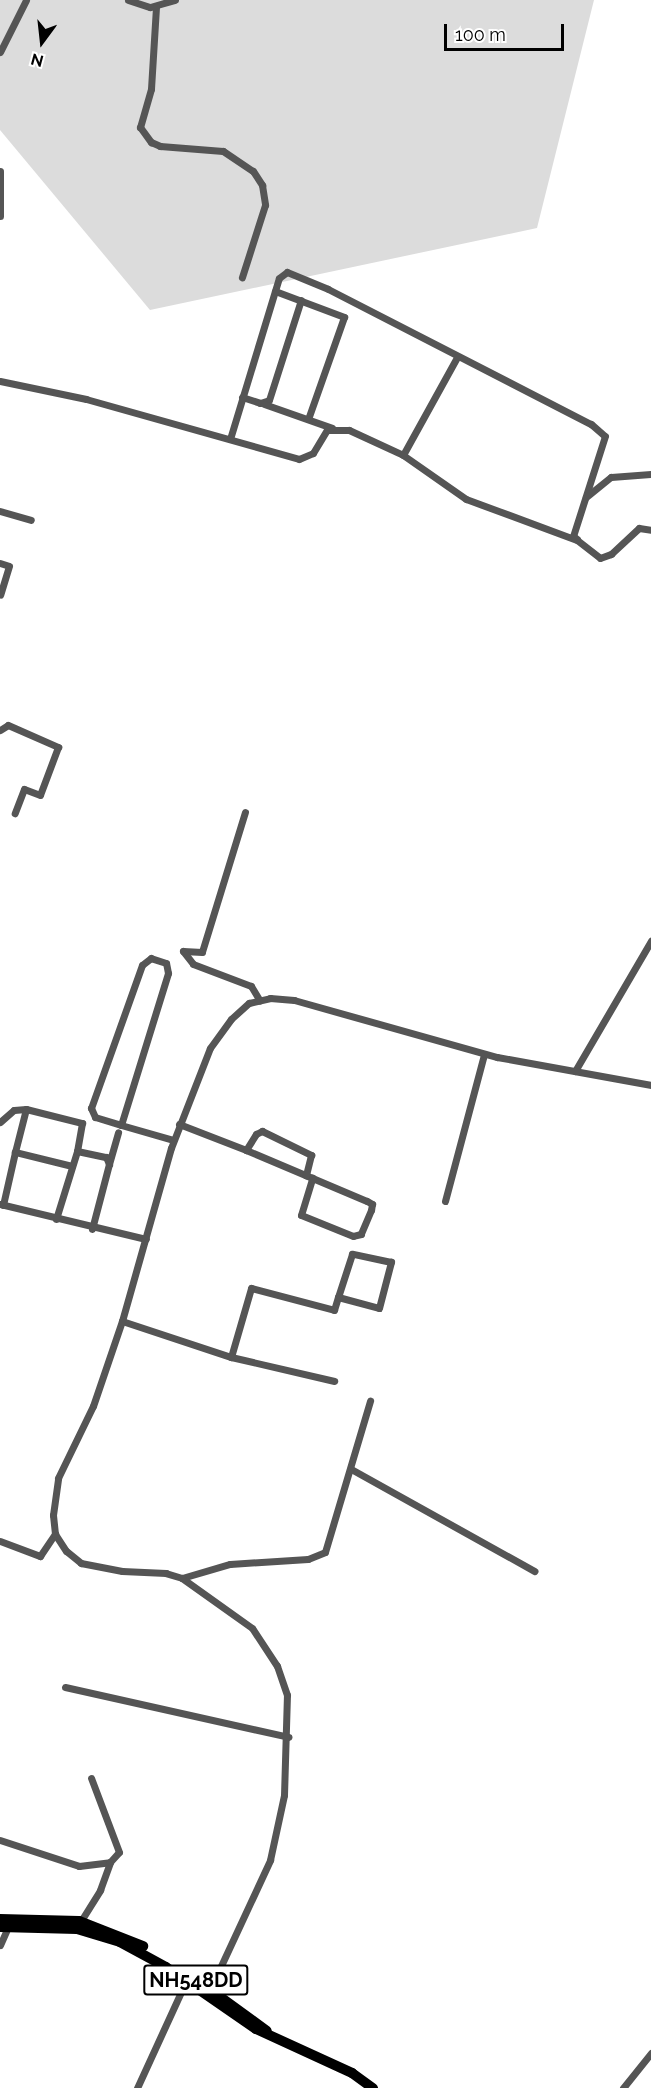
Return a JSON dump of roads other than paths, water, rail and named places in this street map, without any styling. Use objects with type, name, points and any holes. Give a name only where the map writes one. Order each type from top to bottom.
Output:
[{"type":"highway","name":"NH548DD","points":[[5,1923],[78,1925],[116,1937],[208,1993],[248,2025],[267,2031],[352,2073],[373,2088]]},
{"type":"highway","name":"NH548DD","points":[[116,1937],[208,1993]]},
{"type":"street","points":[[0,52],[26,0]]},
{"type":"street","points":[[128,0],[156,7],[175,0]]},
{"type":"street","points":[[156,7],[151,89],[140,127],[150,142],[160,146],[223,151],[253,171],[262,185],[265,205],[242,277]]},
{"type":"street","points":[[0,171],[0,216]]},
{"type":"street","points":[[230,439],[275,291],[282,273],[292,274],[591,424],[605,436],[573,536],[596,556],[604,558],[639,528],[651,530]]},
{"type":"street","points":[[275,291],[338,313],[345,321],[308,419]]},
{"type":"street","points":[[264,404],[269,400],[301,300]]},
{"type":"street","points":[[403,455],[458,357]]},
{"type":"street","points":[[0,381],[86,399],[302,459],[313,453],[323,433],[333,428]]},
{"type":"street","points":[[242,397],[333,428],[349,430],[403,455],[476,504],[577,540]]},
{"type":"street","points":[[586,497],[611,477],[651,474]]},
{"type":"street","points":[[0,510],[31,520]]},
{"type":"street","points":[[0,563],[9,566],[0,595]]},
{"type":"street","points":[[0,730],[8,725],[58,747],[40,795],[24,789],[15,813]]},
{"type":"street","points":[[245,812],[202,952],[183,951],[193,964],[251,986],[260,1000]]},
{"type":"street","points":[[575,1071],[651,941]]},
{"type":"street","points":[[92,1228],[109,1164],[120,1128],[168,973],[166,963],[151,958],[142,965],[91,1108],[95,1117],[120,1128],[173,1140]]},
{"type":"street","points":[[208,1993],[270,1860],[284,1795],[288,1737],[287,1695],[265,1644],[252,1628],[182,1578],[166,1573],[122,1571],[81,1563],[66,1551],[55,1534],[54,1497],[58,1478],[93,1406],[122,1322],[173,1140],[210,1048],[231,1019],[249,1003],[260,1000],[294,1000],[484,1053],[651,1085]]},
{"type":"street","points":[[445,1201],[484,1053]]},
{"type":"street","points":[[0,1122],[15,1110],[26,1109],[82,1123],[77,1151],[56,1219]]},
{"type":"street","points":[[26,1109],[1,1205],[146,1239]]},
{"type":"street","points":[[179,1124],[246,1150],[309,1177],[372,1204],[361,1234],[353,1236],[301,1215],[309,1177],[311,1155],[262,1131],[255,1134],[246,1150]]},
{"type":"street","points":[[77,1151],[106,1157],[109,1164]]},
{"type":"street","points":[[15,1152],[72,1166]]},
{"type":"street","points":[[231,1357],[251,1288],[334,1310],[338,1297],[352,1254],[391,1262],[379,1308],[338,1297]]},
{"type":"street","points":[[122,1322],[231,1357],[333,1381]]},
{"type":"street","points":[[182,1578],[230,1564],[320,1556],[329,1545],[370,1401]]},
{"type":"street","points":[[351,1468],[534,1571]]},
{"type":"street","points":[[0,1541],[40,1556],[55,1534]]},
{"type":"street","points":[[65,1687],[288,1737]]},
{"type":"street","points":[[78,1925],[100,1890],[110,1862],[119,1852],[91,1778]]},
{"type":"street","points":[[0,1840],[79,1866],[110,1862]]},
{"type":"street","points":[[0,1945],[5,1923]]},
{"type":"street","points":[[137,2088],[186,1981]]},
{"type":"street","points":[[622,2088],[651,2053]]}]
